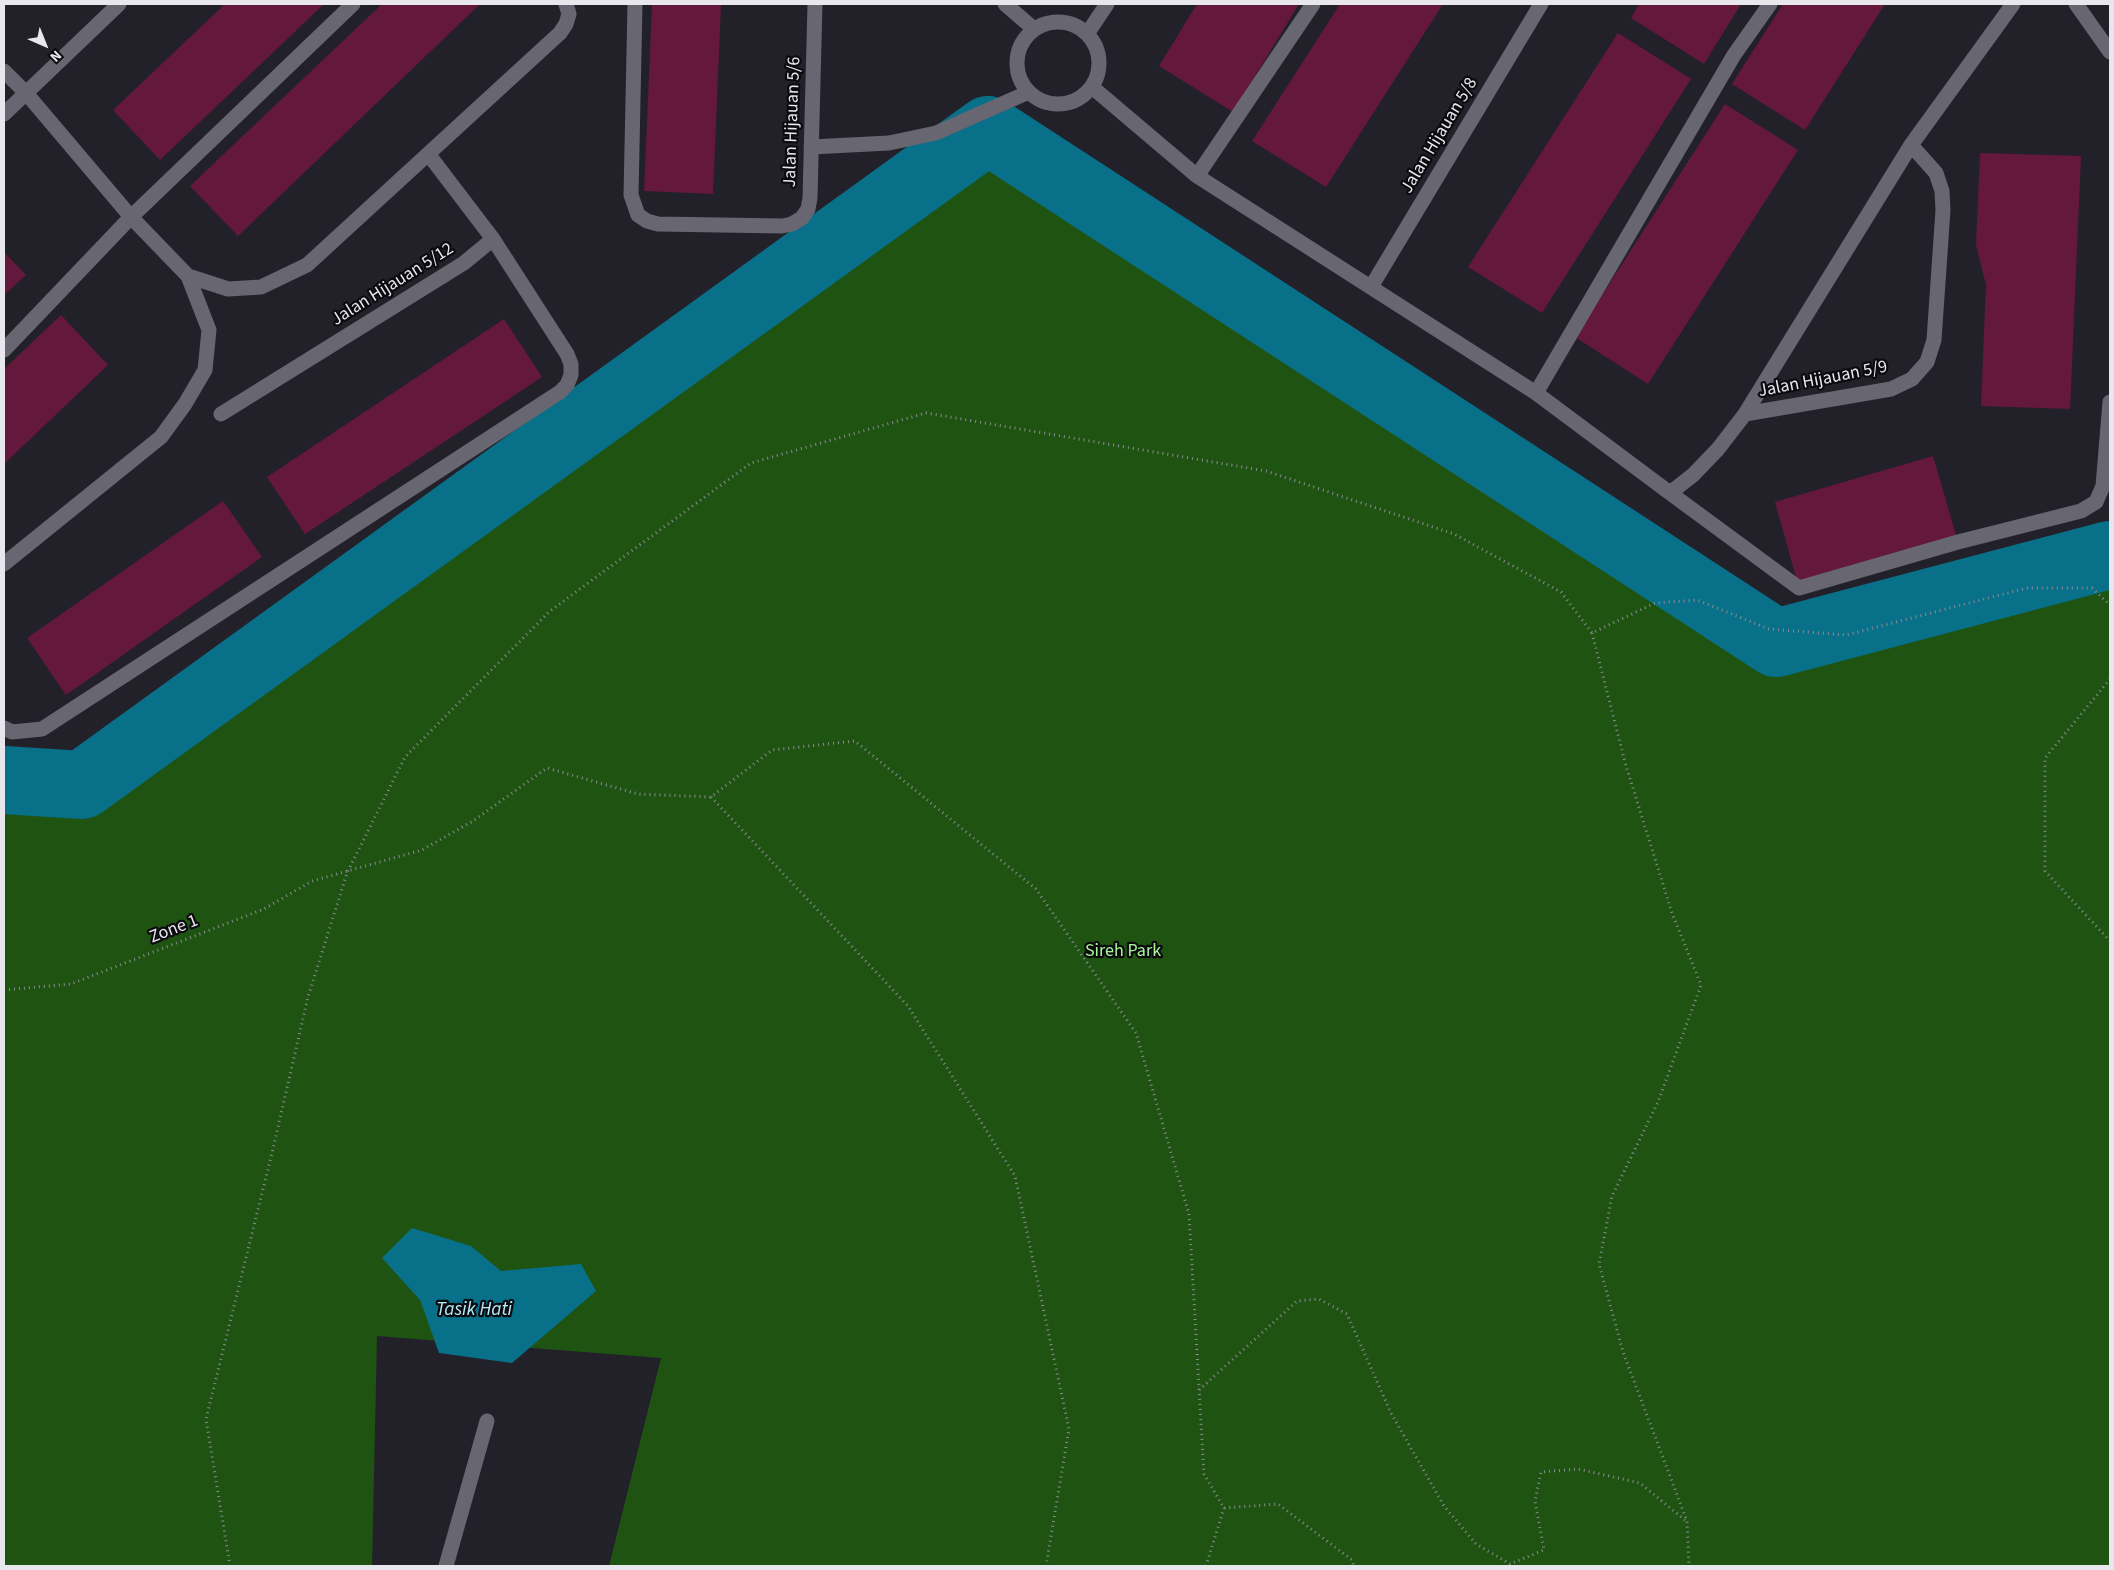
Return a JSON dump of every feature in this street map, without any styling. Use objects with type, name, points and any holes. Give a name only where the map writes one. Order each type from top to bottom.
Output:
[{"type":"street","points":[[4,114],[119,4]]},
{"type":"street","points":[[4,350],[131,217],[353,4]]},
{"type":"street","points":[[188,276],[228,289],[261,287],[307,265],[560,33],[566,24],[569,14],[566,4]]},
{"type":"street","name":"Jalan Hijauan 5/6","points":[[635,4],[630,195],[638,215],[647,221],[658,224],[782,226],[792,224],[802,218],[808,209],[812,147],[815,4]]},
{"type":"street","points":[[1005,4],[1034,29]]},
{"type":"street","points":[[1087,34],[1107,4]]},
{"type":"street","points":[[1197,176],[1313,4]]},
{"type":"street","name":"Jalan Hijauan 5/8","points":[[1371,287],[1541,4]]},
{"type":"street","points":[[1536,393],[1734,56],[1770,4]]},
{"type":"street","name":"Jalan Hijauan 5/9","points":[[1745,414],[1911,146],[2013,4]]},
{"type":"street","points":[[2076,4],[2110,52]]},
{"type":"street","points":[[1062,22],[1076,25],[1087,34],[1096,46],[1099,60],[1098,74],[1092,87],[1082,97],[1069,104],[1054,105],[1040,101],[1028,92],[1020,81],[1016,67],[1018,53],[1024,40],[1034,29],[1048,23],[1062,22]]},
{"type":"street","points":[[4,71],[26,93],[131,217],[188,276],[209,330],[206,370],[162,437],[4,564]]},
{"type":"street","points":[[1092,87],[1197,176],[1536,393],[1799,588],[1958,542],[2081,511],[2096,502],[2103,486],[2110,402]]},
{"type":"street","points":[[812,147],[889,143],[936,133],[1028,92]]},
{"type":"street","name":"Jalan Hijauan 5/9","points":[[1745,414],[1891,389],[1912,379],[1927,362],[1934,340],[1943,210],[1942,191],[1936,173],[1911,146]]},
{"type":"street","points":[[4,728],[12,732],[42,729],[560,392],[567,384],[571,375],[571,364],[567,354],[493,239],[429,155]]},
{"type":"street","name":"Jalan Hijauan 5/12","points":[[221,414],[464,262],[493,239]]},
{"type":"street","points":[[1670,493],[1693,475],[1718,449],[1745,414]]},
{"type":"street","points":[[446,1566],[487,1420]]},
{"type":"path","points":[[230,1566],[206,1419],[272,1153],[308,997],[347,873],[405,756],[550,611],[751,463],[926,412],[1266,472],[1435,527],[1454,534],[1561,592],[1592,633],[1626,766],[1672,913],[1701,985],[1658,1102],[1612,1196],[1599,1264],[1623,1352],[1687,1521],[1689,1566]]},
{"type":"path","points":[[1592,633],[1655,603],[1697,600],[1769,629],[1846,634],[2027,588],[2092,588],[2110,605]]},
{"type":"path","points":[[2110,679],[2045,758],[2045,871],[2110,941]]},
{"type":"path","points":[[1046,1566],[1069,1429],[1015,1176],[908,1006],[711,797],[772,750],[856,740],[1036,889],[1136,1033],[1189,1214],[1204,1474],[1224,1508],[1206,1566]]},
{"type":"path","name":"Zone 1","points":[[4,990],[71,984],[264,909],[312,881],[347,873],[422,850],[473,821],[547,768],[638,794],[711,797]]},
{"type":"path","points":[[1199,1390],[1297,1301],[1319,1299],[1347,1314],[1392,1413],[1444,1506],[1476,1544],[1510,1564],[1544,1550],[1535,1502],[1541,1472],[1578,1469],[1640,1483],[1687,1521]]},
{"type":"path","points":[[1224,1508],[1278,1504],[1352,1560],[1354,1566]]},
{"type":"green space","name":"Sireh Park","points":[[988,130],[1775,643],[2110,555],[2110,1566],[609,1566],[661,1358],[377,1336],[372,1566],[4,1566],[4,780],[82,785]]},
{"type":"water","name":"Tasik Hati","points":[[412,1228],[471,1246],[501,1271],[581,1264],[596,1291],[512,1363],[439,1353],[420,1300],[382,1258]]},
{"type":"building","points":[[225,4],[324,4],[160,160],[113,110]]},
{"type":"building","points":[[382,4],[480,4],[238,236],[190,186]]},
{"type":"building","points":[[652,4],[721,4],[713,194],[644,191]]},
{"type":"building","points":[[1197,4],[1299,4],[1233,112],[1159,66]]},
{"type":"building","points":[[1340,4],[1443,4],[1326,187],[1252,141]]},
{"type":"building","points":[[1639,4],[1741,4],[1704,64],[1631,18]]},
{"type":"building","points":[[1783,4],[1885,4],[1805,130],[1732,84]]},
{"type":"building","points":[[1618,33],[1691,79],[1542,313],[1468,267]]},
{"type":"building","points":[[1725,104],[1798,150],[1648,384],[1575,337]]},
{"type":"building","points":[[1980,153],[2081,156],[2070,409],[1981,406],[1986,285],[1976,245]]},
{"type":"building","points":[[4,252],[26,275],[4,295]]},
{"type":"building","points":[[61,315],[108,365],[4,464],[4,369]]},
{"type":"building","points":[[504,319],[542,377],[305,534],[267,477]]},
{"type":"building","points":[[1933,456],[1958,542],[1799,588],[1775,502]]},
{"type":"building","points":[[223,501],[262,557],[66,695],[27,638]]},
{"type":"waterway","points":[[4,780],[82,785],[988,130],[1776,643],[2110,555]]}]
